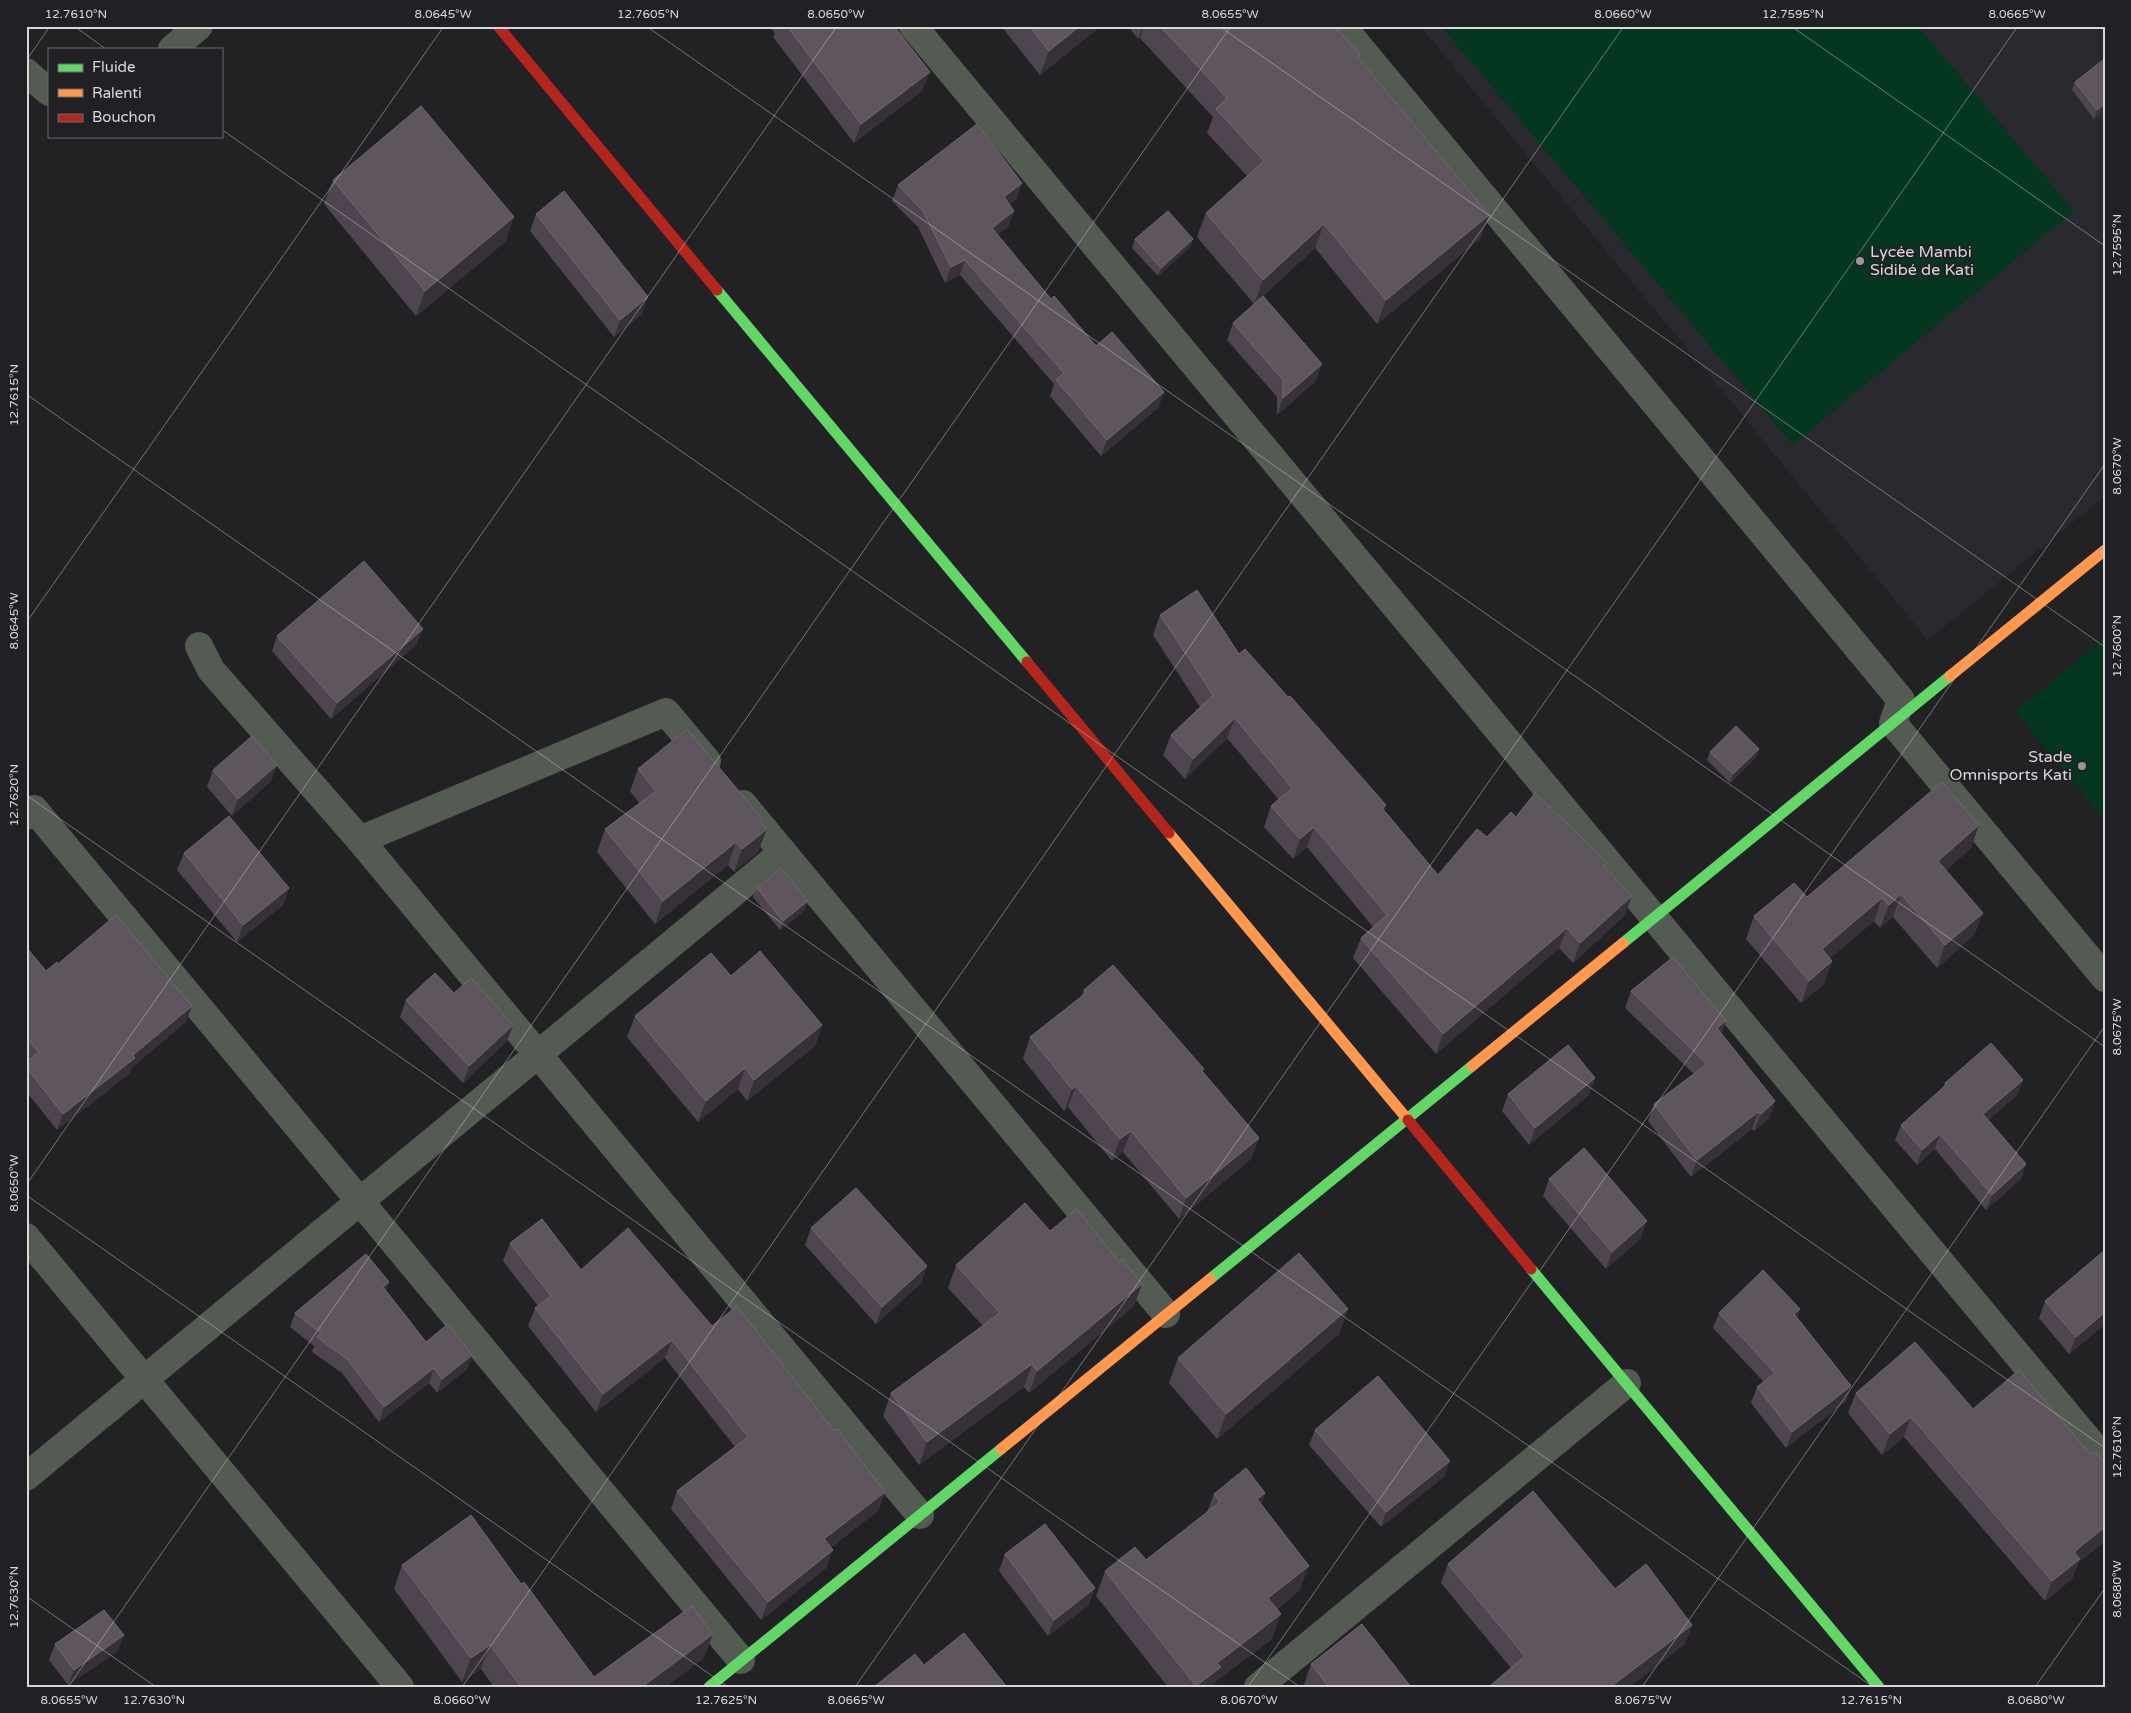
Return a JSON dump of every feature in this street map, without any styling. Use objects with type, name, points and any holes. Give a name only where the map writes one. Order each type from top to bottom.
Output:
[{"type":"street","points":[[173,48],[199,26]]},
{"type":"street","points":[[498,26],[1879,1687]]},
{"type":"street","points":[[913,26],[2105,1460]]},
{"type":"street","points":[[1342,26],[1901,700],[1893,723]]},
{"type":"street","points":[[26,72],[48,91]]},
{"type":"street","points":[[709,1687],[2105,550]]},
{"type":"street","points":[[199,646],[211,670],[360,840],[920,1514]]},
{"type":"street","points":[[360,840],[666,712],[1166,1314]]},
{"type":"street","points":[[1893,723],[2105,978]]},
{"type":"street","points":[[26,816],[34,809],[742,1660]]},
{"type":"street","points":[[26,1477],[783,852]]},
{"type":"street","points":[[26,1237],[400,1687]]},
{"type":"street","points":[[1258,1687],[1626,1383]]},
{"type":"shaded area","name":"Lycée Mambi Sidibé de Kati","points":[[1420,26],[2105,26],[2105,496],[1928,640]]},
{"type":"green space","points":[[1441,26],[1918,26],[2074,211],[1793,445]]},
{"type":"green space","name":"Stade Omnisports Kati","points":[[2105,638],[2105,821],[2015,711]]},
{"type":"building","points":[[787,26],[894,26],[930,72],[861,124]]},
{"type":"building","points":[[1029,26],[1080,26],[1049,51]]},
{"type":"building","points":[[1160,26],[1334,26],[1360,54],[1357,56],[1489,215],[1386,300],[1324,224],[1263,280],[1206,213],[1264,161],[1216,109],[1227,98]]},
{"type":"building","points":[[2103,60],[2105,62],[2105,104],[2097,110],[2075,82]]},
{"type":"building","points":[[421,106],[514,217],[425,291],[333,180]]},
{"type":"building","points":[[977,124],[1022,183],[1004,197],[1014,211],[992,228],[1051,299],[1054,296],[1096,346],[1112,332],[1164,392],[1107,440],[1056,380],[1064,373],[965,260],[951,267],[923,211],[898,185]]},
{"type":"building","points":[[564,191],[648,297],[620,320],[536,214]]},
{"type":"building","points":[[1168,211],[1193,239],[1161,268],[1135,239]]},
{"type":"building","points":[[1263,296],[1322,364],[1283,398],[1283,380],[1233,323]]},
{"type":"building","points":[[364,561],[423,629],[337,703],[277,636]]},
{"type":"building","points":[[1197,590],[1239,654],[1245,649],[1288,697],[1290,696],[1386,805],[1382,808],[1438,875],[1477,829],[1487,837],[1511,812],[1516,817],[1535,793],[1607,862],[1604,866],[1632,896],[1580,943],[1567,928],[1443,1034],[1361,938],[1387,915],[1314,827],[1300,839],[1271,806],[1292,788],[1235,718],[1193,759],[1171,735],[1213,695],[1160,615]]},
{"type":"building","points":[[1736,726],[1759,749],[1733,774],[1710,752]]},
{"type":"building","points":[[687,729],[763,820],[761,822],[767,829],[742,849],[736,842],[663,901],[605,829],[656,791],[638,769]]},
{"type":"building","points":[[252,736],[277,765],[238,799],[213,770]]},
{"type":"building","points":[[1942,782],[1979,825],[1938,861],[1983,913],[1945,945],[1901,894],[1889,905],[1882,898],[1822,949],[1832,961],[1809,981],[1754,916],[1794,883],[1807,897]]},
{"type":"building","points":[[229,816],[289,888],[243,925],[184,853]]},
{"type":"building","points":[[781,868],[808,901],[783,921],[757,888]]},
{"type":"building","points":[[116,915],[192,1006],[133,1055],[135,1058],[63,1114],[26,1067],[26,1062],[39,1052],[26,1038],[26,947],[46,971],[57,962],[58,964]]},
{"type":"building","points":[[760,951],[822,1025],[754,1080],[745,1068],[706,1101],[635,1016],[711,953],[731,976]]},
{"type":"building","points":[[1673,957],[1726,1021],[1717,1028],[1775,1101],[1761,1114],[1758,1112],[1697,1160],[1654,1104],[1707,1064],[1631,991]]},
{"type":"building","points":[[1113,965],[1204,1069],[1202,1071],[1259,1138],[1186,1198],[1131,1131],[1120,1139],[1076,1086],[1072,1089],[1030,1037],[1086,993],[1084,990]]},
{"type":"building","points":[[435,973],[454,993],[471,978],[513,1025],[469,1066],[406,1000]]},
{"type":"building","points":[[1991,1043],[2023,1080],[1983,1114],[2026,1164],[1992,1195],[1940,1134],[1922,1150],[1901,1125]]},
{"type":"building","points":[[1568,1045],[1595,1078],[1535,1128],[1508,1094]]},
{"type":"building","points":[[1584,1148],[1647,1221],[1612,1252],[1549,1179]]},
{"type":"building","points":[[856,1188],[927,1266],[882,1307],[811,1228]]},
{"type":"building","points":[[1025,1203],[1050,1231],[1077,1209],[1119,1262],[1122,1259],[1142,1284],[1037,1371],[1032,1364],[927,1442],[891,1393],[1000,1313],[956,1265]]},
{"type":"building","points":[[542,1219],[581,1270],[628,1228],[712,1326],[737,1306],[834,1431],[837,1429],[885,1492],[824,1539],[833,1550],[768,1602],[677,1491],[748,1437],[672,1340],[603,1394],[535,1308],[551,1296],[510,1243]]},
{"type":"building","points":[[2105,1250],[2105,1312],[2076,1337],[2045,1301]]},
{"type":"building","points":[[1299,1253],[1348,1309],[1226,1414],[1178,1358]]},
{"type":"building","points":[[366,1254],[389,1282],[383,1287],[426,1342],[448,1324],[472,1355],[442,1379],[434,1368],[384,1407],[347,1359],[317,1337],[321,1333],[295,1313]]},
{"type":"building","points":[[1763,1270],[1800,1309],[1794,1314],[1851,1386],[1792,1432],[1757,1387],[1775,1373],[1719,1313]]},
{"type":"building","points":[[1915,1342],[1973,1409],[2019,1370],[2090,1454],[2094,1451],[2105,1464],[2105,1527],[2074,1552],[2080,1559],[2052,1581],[1911,1417],[1890,1434],[1856,1393]]},
{"type":"building","points":[[1378,1376],[1450,1461],[1386,1512],[1315,1430]]},
{"type":"building","points":[[1246,1468],[1265,1493],[1257,1499],[1309,1566],[1268,1598],[1281,1614],[1217,1663],[1221,1667],[1196,1686],[1105,1571],[1135,1547],[1146,1560],[1220,1502],[1214,1494]]},
{"type":"building","points":[[1533,1491],[1615,1589],[1646,1564],[1692,1625],[1613,1685],[1615,1687],[1492,1687],[1491,1685],[1525,1656],[1448,1564]]},
{"type":"building","points":[[471,1515],[521,1584],[524,1582],[594,1677],[692,1606],[713,1634],[642,1687],[521,1687],[490,1645],[471,1658],[402,1565]]},
{"type":"building","points":[[1045,1524],[1095,1588],[1054,1620],[1005,1554]]},
{"type":"building","points":[[104,1610],[124,1635],[74,1670],[55,1644]]},
{"type":"building","points":[[1362,1624],[1411,1687],[1329,1687],[1311,1664]]},
{"type":"building","points":[[964,1633],[1005,1687],[874,1687],[915,1654],[924,1665]]},
{"type":"traffic: fast","points":[[717,290],[1027,662]]},
{"type":"traffic: fast","points":[[1623,943],[1950,676]]},
{"type":"traffic: fast","points":[[1210,1279],[1472,1066]]},
{"type":"traffic: fast","points":[[1531,1269],[1879,1687]]},
{"type":"traffic: fast","points":[[709,1687],[1001,1449]]},
{"type":"traffic: slow","points":[[1950,676],[2105,550]]},
{"type":"traffic: slow","points":[[1169,833],[1408,1120]]},
{"type":"traffic: slow","points":[[1472,1066],[1623,943]]},
{"type":"traffic: slow","points":[[1001,1449],[1210,1279]]},
{"type":"traffic: jam","points":[[498,26],[717,290]]},
{"type":"traffic: jam","points":[[1027,662],[1169,833]]},
{"type":"traffic: jam","points":[[1408,1120],[1531,1269]]},
{"type":"place","name":"Lycée Mambi Sidibé de Kati","points":[[1860,261]]},
{"type":"place","name":"Stade Omnisports Kati","points":[[2082,766]]}]
